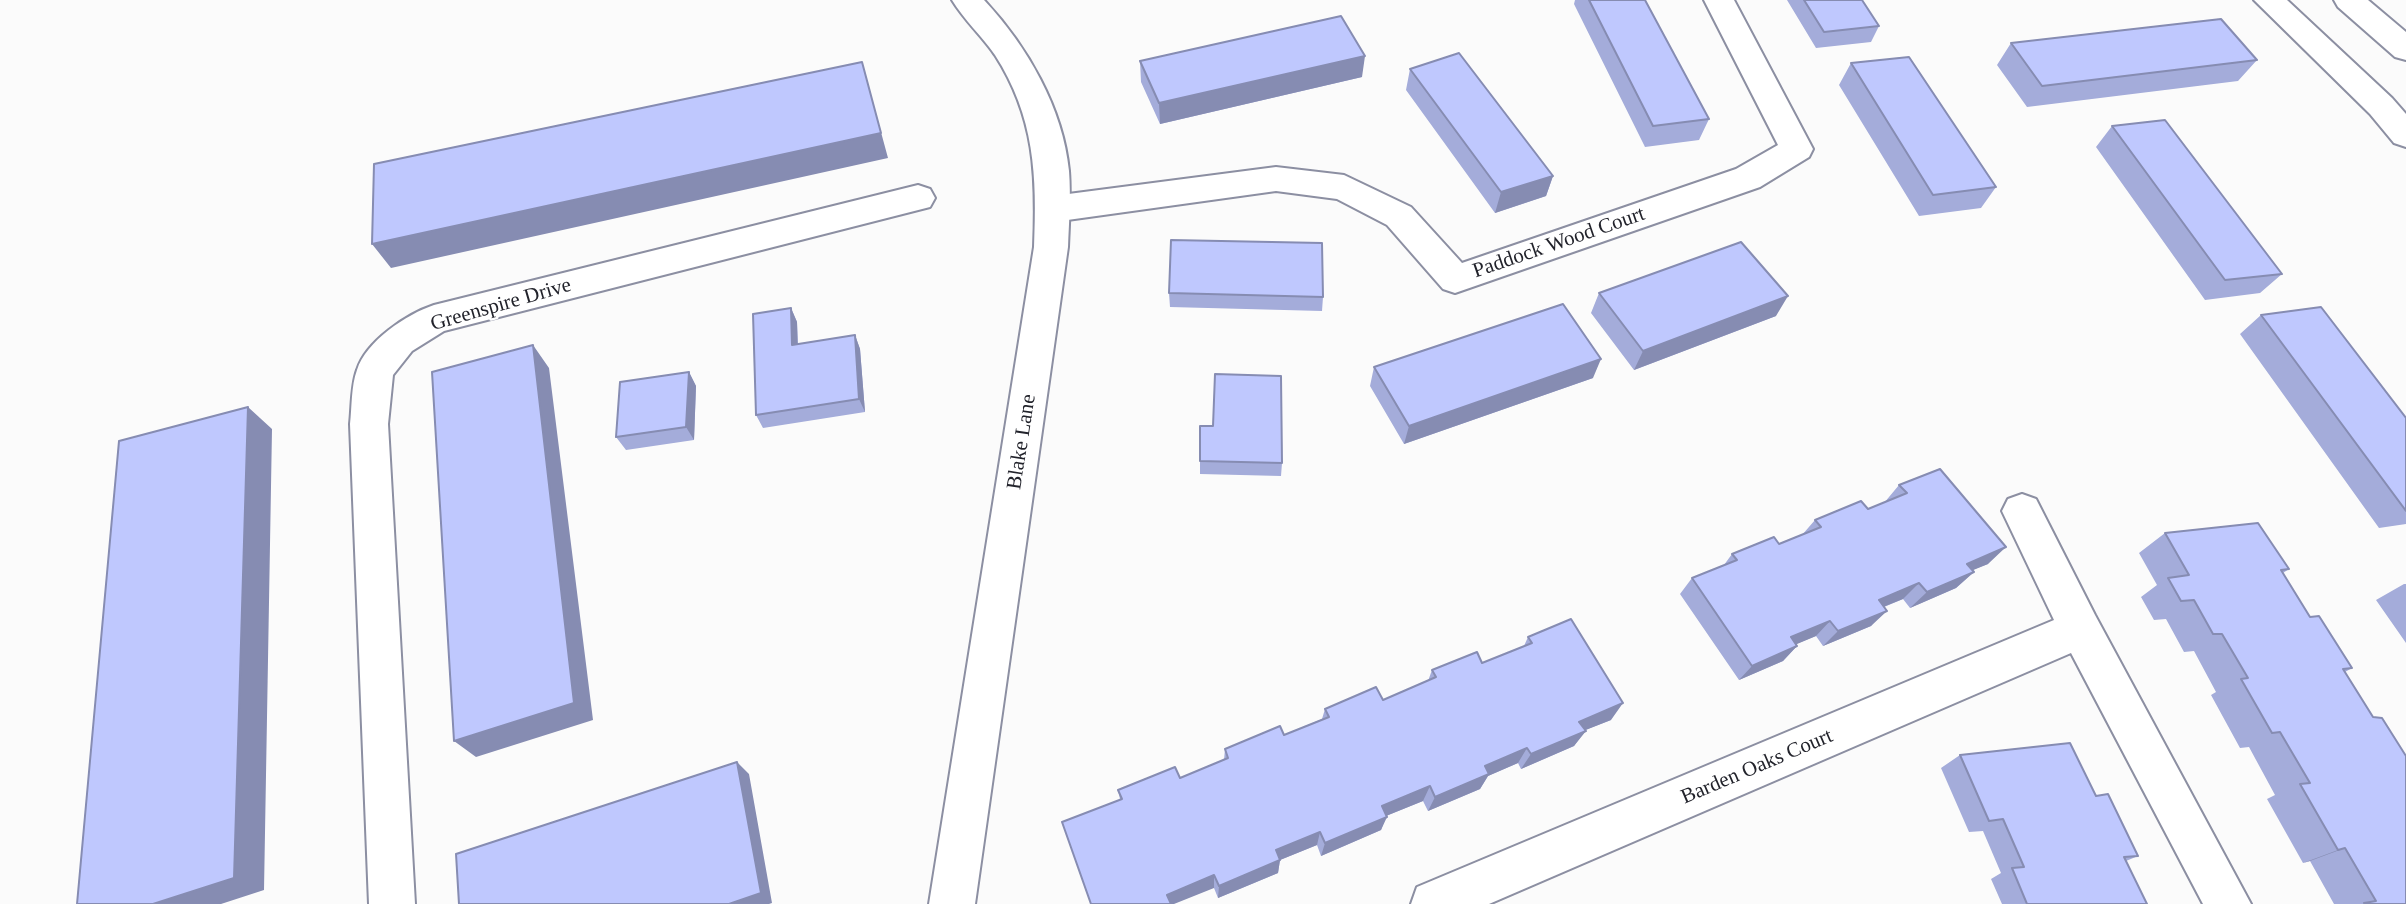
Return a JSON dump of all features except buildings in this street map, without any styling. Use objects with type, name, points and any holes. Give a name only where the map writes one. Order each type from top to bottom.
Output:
[{"type":"street","name":"Blake Lane","points":[[953,904],[1047,272],[1053,209],[1051,161],[1033,101],[1005,45],[967,0]]},
{"type":"street","name":"Paddock Wood Court","points":[[1053,209],[1276,178],[1344,187],[1399,216],[1455,279],[1748,178],[1797,149],[1719,0]]},
{"type":"street","points":[[2269,0],[2381,106],[2406,135]]},
{"type":"street","points":[[2349,0],[2406,49]]},
{"type":"street","name":"Greenspire Drive","points":[[392,904],[369,424],[375,370],[398,341],[434,319],[918,198]]},
{"type":"street","points":[[2022,511],[2080,629],[2228,904]]},
{"type":"street","name":"Barden Oaks Court","points":[[1434,904],[2080,629]]}]
